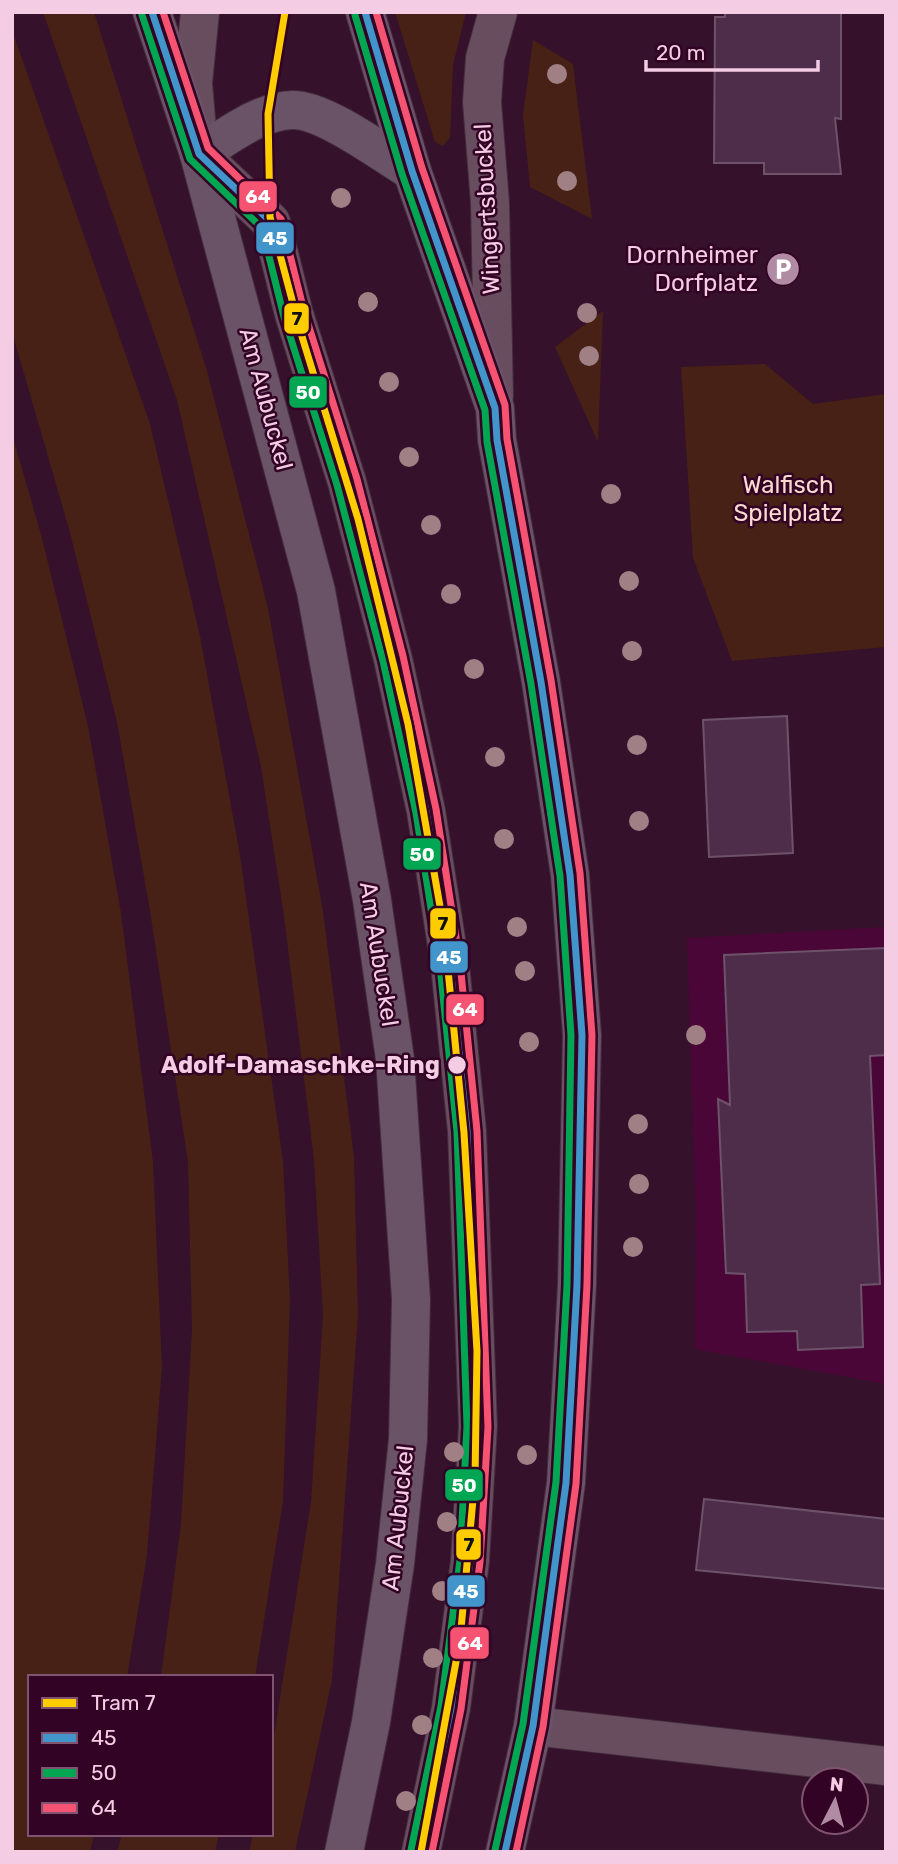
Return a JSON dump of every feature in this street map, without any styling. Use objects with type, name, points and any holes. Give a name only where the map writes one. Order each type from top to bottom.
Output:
[{"type":"main road","name":"Am Aubuckel","points":[[152,12],[200,154],[316,592],[372,900],[395,1059],[411,1299],[408,1439],[395,1564],[377,1683],[344,1852]]},
{"type":"main road","points":[[365,12],[412,171],[495,408],[497,440],[541,682],[570,875],[582,1035],[576,1284],[566,1483],[533,1726],[505,1852]]},
{"type":"main road","points":[[200,154],[266,116],[293,110],[320,115],[412,171]]},
{"type":"street","name":"Am Aubuckel","points":[[200,12],[193,83],[200,154]]},
{"type":"street","name":"Wingertsbuckel","points":[[495,408],[490,203],[482,102],[485,58],[498,12]]},
{"type":"street","points":[[200,154],[271,222],[294,314],[347,482],[393,659],[426,811],[450,965],[467,1132],[478,1426],[470,1561],[451,1709],[421,1852]]},
{"type":"street","points":[[533,1726],[592,1730],[886,1766]]},
{"type":"shaded area","points":[[886,927],[886,1384],[695,1349],[696,1217],[687,938]]},
{"type":"green space","points":[[43,12],[94,12],[207,371],[268,608],[323,911],[354,1157],[358,1315],[332,1680],[295,1852],[249,1852],[253,1836],[273,1836],[273,1742],[311,1502],[323,1315],[314,1160],[284,916],[261,767],[177,400]]},
{"type":"green space","points":[[395,12],[466,12],[453,65],[450,138],[443,146],[435,142]]},
{"type":"green space","points":[[12,30],[150,424],[200,636],[240,855],[283,1161],[290,1300],[283,1501],[255,1675],[161,1675],[181,1524],[192,1329],[188,1162],[150,911],[117,722],[69,529],[12,332]]},
{"type":"green space","points":[[533,40],[573,64],[592,219],[530,187],[523,115]]},
{"type":"green space","points":[[603,311],[598,442],[555,347]]},
{"type":"green space","name":"Walfisch Spielplatz","points":[[765,364],[813,404],[886,394],[886,647],[732,661],[693,558],[681,367]]},
{"type":"green space","points":[[12,434],[42,538],[88,726],[121,913],[153,1162],[162,1367],[147,1555],[127,1675],[28,1675],[28,1836],[94,1836],[90,1852],[12,1852]]},
{"type":"green space","points":[[121,1836],[219,1836],[215,1852],[117,1852]]},
{"type":"building","points":[[725,12],[841,12],[841,119],[835,118],[841,174],[764,174],[764,163],[714,163],[715,17],[725,17]]},
{"type":"building","points":[[787,716],[793,853],[709,857],[703,720]]},
{"type":"building","points":[[886,948],[886,1055],[870,1056],[880,1284],[861,1285],[863,1347],[798,1350],[797,1331],[747,1332],[745,1274],[726,1273],[718,1099],[730,1105],[724,955]]},
{"type":"building","points":[[704,1499],[886,1519],[886,1589],[696,1570]]},
{"type":"tram line","name":"7","points":[[285,12],[268,114],[270,217],[300,330],[358,519],[408,724],[444,929],[464,1133],[477,1351],[475,1478],[460,1640],[421,1852]]},
{"type":"transit line","name":"45","points":[[152,12],[199,154],[271,222],[294,314],[347,482],[393,659],[426,811],[450,965],[467,1131],[478,1426],[470,1561],[451,1708],[421,1852]]},
{"type":"transit line","name":"64","points":[[163,12],[208,148],[281,219],[304,311],[357,479],[403,656],[436,809],[460,963],[477,1131],[488,1427],[480,1562],[461,1709],[432,1852]]},
{"type":"transit line","name":"45","points":[[365,12],[412,171],[495,408],[497,440],[541,682],[570,875],[582,1035],[577,1285],[566,1483],[533,1726],[505,1852]]},
{"type":"transit line","name":"64","points":[[376,12],[422,168],[505,405],[507,439],[551,680],[580,873],[592,1035],[587,1285],[576,1484],[543,1727],[516,1852]]},
{"type":"transit line","name":"50","points":[[142,15],[190,159],[262,228],[284,317],[337,485],[383,661],[416,813],[440,966],[457,1132],[467,1426],[460,1560],[441,1706],[411,1850]]},
{"type":"transit line","name":"50","points":[[355,15],[402,174],[485,410],[487,442],[531,684],[560,876],[571,1035],[567,1285],[556,1482],[523,1724],[495,1850]]},
{"type":"place","name":"Dornheimer Dorfplatz","points":[[783,269]]},
{"type":"place","name":"Adolf-Damaschke-Ring","points":[[457,1065]]}]
